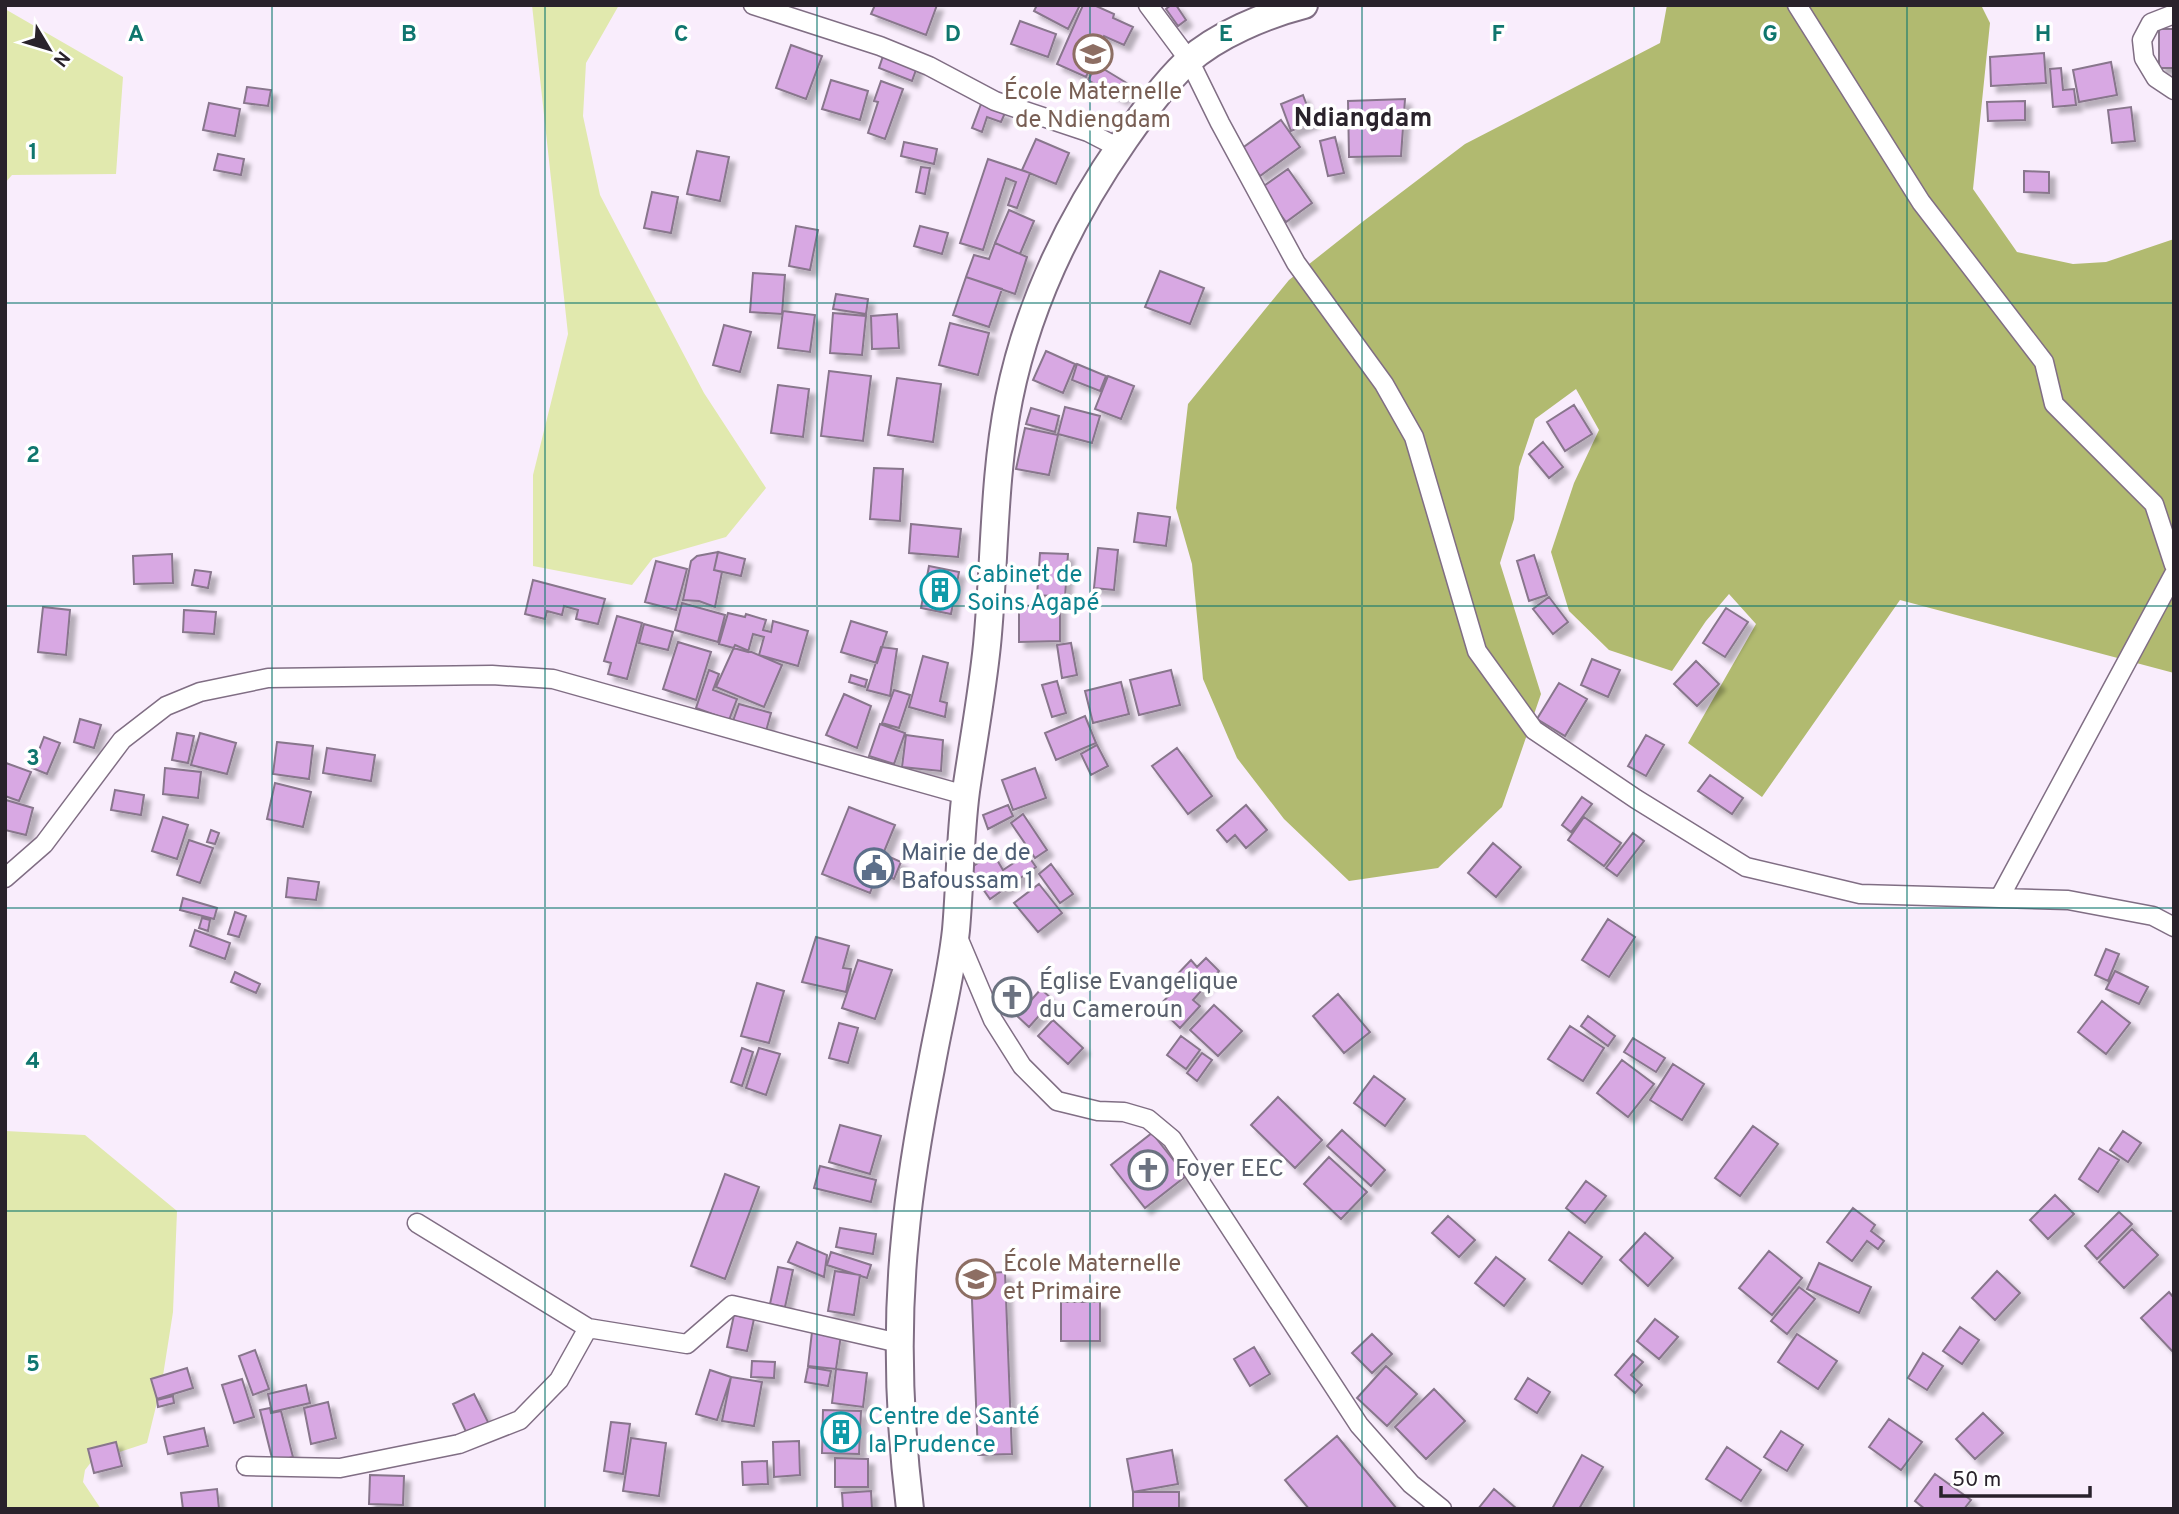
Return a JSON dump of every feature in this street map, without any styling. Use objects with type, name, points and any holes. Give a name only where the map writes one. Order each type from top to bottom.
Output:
[{"type":"street","points":[[753,5],[852,35],[929,66],[995,101],[1088,132],[1119,148]]},
{"type":"street","points":[[1148,5],[1189,60],[1296,263],[1384,384],[1413,437],[1477,651],[1534,730],[1636,799],[1746,867],[1860,894],[2068,900],[2153,916],[2174,927]]},
{"type":"street","points":[[910,1509],[905,1474],[900,1343],[905,1236],[956,932],[965,795],[987,645],[995,527],[1008,402],[1030,321],[1072,222],[1119,148],[1159,93],[1189,60],[1248,24],[1282,10],[1304,5]]},
{"type":"street","points":[[1797,5],[1922,202],[2044,362],[2054,404],[2154,504],[2174,565]]},
{"type":"street","points":[[2174,14],[2151,23],[2142,40],[2144,58],[2156,78],[2174,90]]},
{"type":"street","points":[[2000,897],[2174,574]]},
{"type":"street","points":[[5,878],[44,844],[122,740],[166,706],[200,692],[268,678],[492,675],[553,679],[965,795]]},
{"type":"street","points":[[956,932],[993,1020],[1022,1066],[1057,1101],[1098,1111],[1124,1112],[1148,1119],[1171,1139],[1359,1425],[1411,1484],[1442,1509]]},
{"type":"street","points":[[416,1223],[588,1328],[687,1344],[732,1305],[900,1343]]},
{"type":"street","points":[[246,1466],[340,1468],[459,1444],[520,1420],[559,1380],[588,1328]]},
{"type":"green space","points":[[532,5],[619,5],[586,63],[583,116],[600,195],[704,393],[766,488],[726,537],[653,558],[632,585],[533,566],[533,475],[568,334]]},
{"type":"green space","points":[[1667,5],[1981,5],[1990,23],[1973,189],[2017,252],[2073,264],[2106,262],[2174,239],[2174,673],[1900,600],[1762,797],[1688,743],[1756,624],[1729,594],[1706,621],[1672,671],[1609,650],[1569,611],[1551,552],[1574,483],[1599,430],[1576,389],[1535,419],[1519,467],[1514,519],[1500,563],[1541,694],[1502,807],[1438,868],[1349,881],[1284,819],[1237,758],[1203,679],[1192,564],[1176,508],[1188,404],[1289,280],[1465,144],[1660,43]]},
{"type":"green space","points":[[5,9],[123,77],[116,174],[12,175],[5,183]]},
{"type":"green space","points":[[5,1131],[85,1135],[177,1211],[173,1312],[162,1382],[147,1443],[92,1461],[85,1470],[83,1482],[101,1509],[5,1509]]},
{"type":"building","points":[[875,5],[937,5],[926,35],[871,14]]},
{"type":"building","points":[[1037,5],[1080,5],[1068,29],[1034,11]]},
{"type":"building","points":[[1083,5],[1094,5],[1133,27],[1124,45],[1104,36],[1086,77],[1057,64]]},
{"type":"building","points":[[1176,5],[1186,20],[1178,26],[1166,9]]},
{"type":"building","points":[[1020,21],[1056,34],[1048,57],[1011,44]]},
{"type":"building","points":[[2159,29],[2174,29],[2174,68],[2159,68]]},
{"type":"building","points":[[791,45],[822,56],[806,99],[776,88]]},
{"type":"building","points":[[884,53],[917,67],[912,81],[879,68]]},
{"type":"building","points":[[2044,53],[2046,83],[1991,86],[1990,57]]},
{"type":"building","points":[[2111,62],[2117,95],[2079,102],[2073,70]]},
{"type":"building","points":[[1097,65],[1130,85],[1122,99],[1088,80]]},
{"type":"building","points":[[2061,68],[2063,90],[2074,89],[2076,105],[2053,107],[2050,69]]},
{"type":"building","points":[[831,80],[868,91],[860,120],[822,109]]},
{"type":"building","points":[[881,81],[903,89],[885,139],[868,133],[878,102],[874,101]]},
{"type":"building","points":[[247,87],[271,90],[268,106],[244,103]]},
{"type":"building","points":[[1303,95],[1313,122],[1291,131],[1281,104]]},
{"type":"building","points":[[1405,99],[1401,156],[1349,157],[1348,101]]},
{"type":"building","points":[[2025,101],[2025,120],[1988,121],[1987,102]]},
{"type":"building","points":[[209,103],[240,109],[235,136],[203,130]]},
{"type":"building","points":[[981,104],[1005,113],[1001,122],[987,117],[982,132],[972,128]]},
{"type":"building","points":[[2131,107],[2135,141],[2112,143],[2108,110]]},
{"type":"building","points":[[1281,120],[1300,147],[1260,176],[1241,149]]},
{"type":"building","points":[[1335,137],[1344,173],[1328,176],[1320,141]]},
{"type":"building","points":[[1036,139],[1069,153],[1056,184],[1022,170]]},
{"type":"building","points":[[904,142],[937,149],[934,164],[901,156]]},
{"type":"building","points":[[697,151],[729,157],[720,201],[687,194]]},
{"type":"building","points":[[218,154],[244,159],[241,175],[214,170]]},
{"type":"building","points":[[988,159],[1030,173],[1017,208],[1008,205],[1016,182],[1006,178],[983,250],[960,243]]},
{"type":"building","points":[[921,167],[930,168],[925,194],[916,192]]},
{"type":"building","points":[[1288,169],[1312,203],[1286,222],[1261,188]]},
{"type":"building","points":[[2024,171],[2049,172],[2049,193],[2024,192]]},
{"type":"building","points":[[652,192],[678,197],[671,233],[644,228]]},
{"type":"building","points":[[1009,210],[1034,221],[1020,254],[995,243]]},
{"type":"building","points":[[796,226],[818,230],[810,270],[789,266]]},
{"type":"building","points":[[920,226],[948,233],[942,254],[914,246]]},
{"type":"building","points":[[995,243],[1027,257],[1015,294],[966,277],[974,255],[989,259]]},
{"type":"building","points":[[1160,271],[1204,288],[1190,324],[1145,307]]},
{"type":"building","points":[[753,273],[785,275],[782,314],[750,312]]},
{"type":"building","points":[[966,277],[1002,289],[989,327],[953,315]]},
{"type":"building","points":[[836,294],[868,299],[866,314],[833,309]]},
{"type":"building","points":[[783,311],[815,315],[810,352],[778,348]]},
{"type":"building","points":[[833,313],[866,316],[862,355],[830,353]]},
{"type":"building","points":[[897,314],[899,348],[872,349],[871,316]]},
{"type":"building","points":[[950,323],[989,333],[978,375],[939,365]]},
{"type":"building","points":[[724,325],[751,332],[740,372],[713,365]]},
{"type":"building","points":[[1046,351],[1075,364],[1063,393],[1033,380]]},
{"type":"building","points":[[1077,364],[1106,376],[1100,391],[1072,380]]},
{"type":"building","points":[[829,371],[871,376],[863,441],[821,436]]},
{"type":"building","points":[[1108,376],[1134,386],[1121,419],[1095,409]]},
{"type":"building","points":[[897,378],[941,384],[933,442],[888,435]]},
{"type":"building","points":[[778,385],[809,389],[803,437],[771,433]]},
{"type":"building","points":[[1574,405],[1592,434],[1565,451],[1547,422]]},
{"type":"building","points":[[1065,407],[1100,416],[1092,443],[1058,434]]},
{"type":"building","points":[[1031,408],[1059,416],[1055,432],[1026,424]]},
{"type":"building","points":[[1025,428],[1058,435],[1049,475],[1016,469]]},
{"type":"building","points":[[1543,442],[1563,467],[1549,478],[1529,454]]},
{"type":"building","points":[[874,468],[903,469],[900,521],[870,519]]},
{"type":"building","points":[[1138,513],[1170,517],[1166,546],[1134,542]]},
{"type":"building","points":[[911,524],[961,529],[958,557],[909,553]]},
{"type":"building","points":[[1098,548],[1118,550],[1114,590],[1094,588]]},
{"type":"building","points":[[718,552],[745,559],[741,576],[714,570]]},
{"type":"building","points":[[718,552],[714,570],[722,572],[715,607],[699,601],[683,600],[691,561],[697,556]]},
{"type":"building","points":[[1040,553],[1068,554],[1065,597],[1037,595]]},
{"type":"building","points":[[172,554],[173,583],[134,584],[133,556]]},
{"type":"building","points":[[1534,555],[1547,595],[1529,601],[1517,561]]},
{"type":"building","points":[[656,561],[687,569],[676,610],[645,602]]},
{"type":"building","name":"Cabinet de Soins Agapé","points":[[929,566],[959,572],[951,614],[921,608]]},
{"type":"building","points":[[195,570],[211,572],[208,588],[192,585]]},
{"type":"building","points":[[533,580],[605,599],[598,624],[576,619],[578,610],[564,606],[562,615],[547,611],[545,619],[525,614]]},
{"type":"building","points":[[1549,597],[1568,622],[1553,634],[1533,609]]},
{"type":"building","points":[[682,603],[725,615],[718,642],[675,630]]},
{"type":"building","points":[[1060,605],[1060,641],[1019,642],[1019,606]]},
{"type":"building","points":[[43,607],[70,610],[66,655],[38,652]]},
{"type":"building","points":[[1726,608],[1748,622],[1725,657],[1703,643]]},
{"type":"building","points":[[184,610],[216,612],[214,634],[183,632]]},
{"type":"building","points":[[728,613],[745,617],[746,614],[766,620],[763,630],[771,632],[773,621],[808,631],[798,666],[759,655],[764,637],[753,634],[748,652],[719,644]]},
{"type":"building","points":[[617,616],[642,623],[627,679],[608,674],[611,663],[604,661]]},
{"type":"building","points":[[851,621],[887,632],[877,663],[841,652]]},
{"type":"building","points":[[644,624],[673,632],[668,650],[639,643]]},
{"type":"building","points":[[678,642],[711,652],[696,700],[663,689]]},
{"type":"building","points":[[1071,643],[1077,675],[1062,678],[1057,645]]},
{"type":"building","points":[[735,645],[782,665],[764,707],[716,687]]},
{"type":"building","points":[[881,647],[897,649],[890,696],[867,690]]},
{"type":"building","points":[[923,656],[948,663],[940,701],[947,703],[945,717],[909,707]]},
{"type":"building","points":[[1592,659],[1620,670],[1608,697],[1581,685]]},
{"type":"building","points":[[1696,661],[1719,684],[1697,706],[1674,684]]},
{"type":"building","points":[[709,670],[719,674],[713,690],[737,699],[729,720],[696,708]]},
{"type":"building","points":[[1171,670],[1180,705],[1139,715],[1130,680]]},
{"type":"building","points":[[851,675],[867,680],[865,687],[849,682]]},
{"type":"building","points":[[1057,681],[1066,713],[1052,717],[1042,685]]},
{"type":"building","points":[[1121,682],[1129,714],[1093,723],[1085,691]]},
{"type":"building","points":[[1559,683],[1587,699],[1565,736],[1537,719]]},
{"type":"building","points":[[894,690],[910,695],[899,728],[882,723]]},
{"type":"building","points":[[844,694],[871,706],[857,748],[826,735]]},
{"type":"building","points":[[739,704],[771,713],[766,731],[733,721]]},
{"type":"building","points":[[1085,716],[1096,743],[1056,760],[1045,733]]},
{"type":"building","points":[[80,719],[101,725],[94,748],[74,742]]},
{"type":"building","points":[[880,724],[905,733],[894,764],[869,756]]},
{"type":"building","points":[[177,733],[194,736],[188,763],[172,760]]},
{"type":"building","points":[[200,733],[236,743],[227,774],[191,765]]},
{"type":"building","points":[[906,735],[943,740],[941,771],[902,767]]},
{"type":"building","points":[[1646,735],[1664,745],[1646,776],[1628,766]]},
{"type":"building","points":[[44,737],[60,743],[47,774],[32,768]]},
{"type":"building","points":[[277,742],[313,746],[309,779],[273,774]]},
{"type":"building","points":[[1097,745],[1108,766],[1091,775],[1081,754]]},
{"type":"building","points":[[327,748],[375,755],[371,781],[323,773]]},
{"type":"building","points":[[1177,748],[1212,796],[1188,814],[1152,766]]},
{"type":"building","points":[[6,763],[31,772],[19,801],[5,796]]},
{"type":"building","points":[[165,768],[201,772],[198,798],[163,794]]},
{"type":"building","points":[[1035,768],[1046,798],[1013,810],[1002,780]]},
{"type":"building","points":[[1710,775],[1743,798],[1732,814],[1698,791]]},
{"type":"building","points":[[275,783],[311,792],[303,827],[267,819]]},
{"type":"building","points":[[115,790],[144,795],[141,815],[111,810]]},
{"type":"building","points":[[1582,797],[1592,804],[1571,832],[1562,825]]},
{"type":"building","points":[[6,800],[33,808],[26,835],[5,830]]},
{"type":"building","points":[[1008,805],[1013,816],[988,829],[983,815]]},
{"type":"building","points":[[1246,805],[1267,830],[1246,848],[1235,835],[1227,842],[1217,830]]},
{"type":"building","points":[[849,807],[895,825],[883,854],[901,862],[894,879],[878,872],[870,893],[822,874]]},
{"type":"building","points":[[1023,814],[1047,850],[1035,858],[1011,823]]},
{"type":"building","points":[[163,817],[188,825],[177,859],[152,851]]},
{"type":"building","points":[[1584,817],[1621,843],[1604,866],[1568,840]]},
{"type":"building","points":[[211,830],[219,833],[215,844],[207,842]]},
{"type":"building","points":[[1633,833],[1644,841],[1617,876],[1606,868]]},
{"type":"building","points":[[189,840],[213,848],[200,883],[177,875]]},
{"type":"building","points":[[1493,843],[1521,867],[1496,897],[1468,873]]},
{"type":"building","points":[[993,853],[1003,870],[1027,854],[1036,867],[990,899],[969,869]]},
{"type":"building","points":[[1051,864],[1073,894],[1060,903],[1039,874]]},
{"type":"building","points":[[288,878],[319,882],[316,900],[286,897]]},
{"type":"building","points":[[1039,884],[1062,913],[1038,932],[1014,903]]},
{"type":"building","points":[[183,898],[217,908],[214,919],[180,910]]},
{"type":"building","points":[[235,912],[246,916],[239,937],[228,934]]},
{"type":"building","points":[[202,918],[210,920],[208,931],[199,928]]},
{"type":"building","points":[[1608,919],[1635,937],[1609,977],[1582,960]]},
{"type":"building","points":[[195,930],[230,943],[225,959],[190,946]]},
{"type":"building","points":[[816,937],[849,946],[843,968],[851,969],[846,992],[802,982]]},
{"type":"building","points":[[2106,949],[2119,954],[2108,981],[2095,975]]},
{"type":"building","points":[[1206,958],[1219,971],[1193,1000],[1200,1006],[1180,1028],[1158,1007],[1177,987],[1171,981],[1191,960],[1197,967]]},
{"type":"building","points":[[858,960],[892,970],[875,1019],[842,1008]]},
{"type":"building","points":[[2115,971],[2148,987],[2139,1004],[2106,989]]},
{"type":"building","points":[[235,972],[260,984],[256,993],[231,982]]},
{"type":"building","points":[[757,983],[784,991],[769,1043],[741,1036]]},
{"type":"building","name":"Église Evangelique du Cameroun","points":[[1021,985],[1027,1003],[1002,1010],[997,992]]},
{"type":"building","points":[[1041,989],[1053,1000],[1029,1027],[1017,1016]]},
{"type":"building","points":[[1338,994],[1370,1032],[1344,1053],[1313,1016]]},
{"type":"building","points":[[2102,1001],[2130,1023],[2106,1054],[2078,1032]]},
{"type":"building","points":[[1214,1005],[1242,1031],[1218,1056],[1190,1030]]},
{"type":"building","points":[[1588,1016],[1615,1036],[1608,1046],[1581,1026]]},
{"type":"building","points":[[1053,1020],[1083,1048],[1068,1064],[1038,1036]]},
{"type":"building","points":[[839,1023],[858,1028],[848,1063],[829,1058]]},
{"type":"building","points":[[1570,1026],[1604,1048],[1583,1081],[1548,1059]]},
{"type":"building","points":[[1181,1036],[1200,1050],[1186,1069],[1167,1055]]},
{"type":"building","points":[[1633,1038],[1665,1058],[1656,1072],[1624,1052]]},
{"type":"building","points":[[742,1048],[753,1052],[742,1086],[731,1082]]},
{"type":"building","points":[[759,1048],[780,1054],[766,1095],[746,1088]]},
{"type":"building","points":[[1202,1053],[1212,1060],[1197,1081],[1187,1073]]},
{"type":"building","points":[[1622,1060],[1654,1084],[1628,1117],[1597,1093]]},
{"type":"building","points":[[1673,1064],[1704,1084],[1682,1120],[1650,1100]]},
{"type":"building","points":[[1374,1076],[1405,1099],[1385,1126],[1354,1103]]},
{"type":"building","points":[[1278,1097],[1322,1140],[1295,1168],[1251,1125]]},
{"type":"building","points":[[840,1125],[881,1136],[870,1174],[829,1162]]},
{"type":"building","points":[[1753,1126],[1778,1144],[1740,1196],[1715,1178]]},
{"type":"building","points":[[1342,1130],[1385,1170],[1371,1186],[1327,1146]]},
{"type":"building","points":[[2123,1131],[2141,1143],[2128,1162],[2110,1150]]},
{"type":"building","name":"Foyer EEC","points":[[1152,1133],[1186,1176],[1145,1208],[1111,1165]]},
{"type":"building","points":[[2099,1148],[2119,1160],[2098,1192],[2079,1179]]},
{"type":"building","points":[[1329,1157],[1367,1192],[1341,1219],[1304,1184]]},
{"type":"building","points":[[820,1166],[876,1180],[871,1202],[814,1188]]},
{"type":"building","points":[[725,1174],[759,1187],[725,1279],[691,1266]]},
{"type":"building","points":[[1586,1181],[1606,1196],[1585,1223],[1566,1208]]},
{"type":"building","points":[[2055,1195],[2074,1214],[2048,1239],[2030,1220]]},
{"type":"building","points":[[1853,1208],[1875,1225],[1871,1231],[1884,1241],[1878,1249],[1867,1241],[1852,1261],[1827,1242]]},
{"type":"building","points":[[2119,1212],[2132,1224],[2097,1259],[2085,1246]]},
{"type":"building","points":[[1448,1216],[1475,1240],[1459,1257],[1432,1233]]},
{"type":"building","points":[[840,1228],[876,1234],[873,1254],[836,1247]]},
{"type":"building","points":[[2132,1229],[2158,1255],[2124,1288],[2099,1262]]},
{"type":"building","points":[[1569,1232],[1602,1257],[1582,1284],[1549,1260]]},
{"type":"building","points":[[1645,1233],[1673,1258],[1648,1286],[1620,1260]]},
{"type":"building","points":[[797,1242],[827,1255],[824,1277],[788,1262]]},
{"type":"building","points":[[1769,1251],[1802,1278],[1772,1315],[1739,1288]]},
{"type":"building","points":[[831,1252],[871,1265],[867,1278],[827,1265]]},
{"type":"building","points":[[1496,1257],[1525,1279],[1504,1306],[1475,1283]]},
{"type":"building","points":[[1819,1263],[1871,1287],[1859,1313],[1807,1289]]},
{"type":"building","points":[[778,1267],[793,1270],[785,1307],[770,1304]]},
{"type":"building","points":[[835,1271],[860,1275],[854,1315],[828,1311]]},
{"type":"building","points":[[1997,1271],[2020,1293],[1995,1320],[1972,1298]]},
{"type":"building","points":[[1005,1272],[1012,1454],[978,1455],[971,1274]]},
{"type":"building","points":[[1799,1287],[1815,1299],[1787,1334],[1771,1321]]},
{"type":"building","points":[[2169,1292],[2174,1298],[2174,1353],[2141,1318]]},
{"type":"building","points":[[1061,1302],[1100,1302],[1100,1341],[1061,1341]]},
{"type":"building","points":[[734,1315],[754,1319],[747,1351],[727,1347]]},
{"type":"building","points":[[1655,1319],[1678,1337],[1659,1359],[1637,1341]]},
{"type":"building","points":[[1960,1327],[1979,1340],[1962,1364],[1943,1351]]},
{"type":"building","points":[[812,1332],[841,1335],[836,1369],[808,1366]]},
{"type":"building","points":[[1372,1334],[1392,1354],[1372,1373],[1352,1353]]},
{"type":"building","points":[[1797,1334],[1837,1361],[1818,1389],[1778,1362]]},
{"type":"building","points":[[1254,1347],[1270,1374],[1250,1386],[1234,1359]]},
{"type":"building","points":[[255,1350],[269,1389],[253,1395],[239,1356]]},
{"type":"building","points":[[1923,1353],[1943,1366],[1927,1390],[1908,1378]]},
{"type":"building","points":[[1633,1354],[1643,1362],[1631,1375],[1642,1385],[1635,1393],[1615,1375]]},
{"type":"building","points":[[752,1361],[775,1362],[774,1378],[751,1377]]},
{"type":"building","points":[[1386,1366],[1417,1394],[1387,1426],[1357,1398]]},
{"type":"building","points":[[808,1367],[831,1371],[828,1386],[805,1382]]},
{"type":"building","points":[[187,1368],[193,1388],[157,1399],[151,1379]]},
{"type":"building","points":[[836,1369],[867,1373],[863,1407],[832,1403]]},
{"type":"building","points":[[710,1370],[731,1377],[717,1420],[696,1414]]},
{"type":"building","points":[[731,1377],[762,1382],[754,1426],[722,1421]]},
{"type":"building","points":[[1528,1378],[1550,1392],[1537,1413],[1515,1399]]},
{"type":"building","points":[[242,1379],[254,1417],[234,1423],[222,1385]]},
{"type":"building","points":[[306,1385],[310,1403],[272,1412],[268,1394]]},
{"type":"building","points":[[1434,1389],[1465,1421],[1426,1459],[1395,1427]]},
{"type":"building","points":[[474,1394],[489,1424],[467,1434],[453,1404]]},
{"type":"building","points":[[173,1396],[174,1403],[158,1407],[157,1400]]},
{"type":"building","points":[[328,1402],[336,1438],[311,1444],[304,1408]]},
{"type":"building","points":[[270,1408],[271,1413],[281,1411],[293,1457],[273,1462],[260,1410]]},
{"type":"building","name":"Centre de Santé la Prudence","points":[[823,1410],[861,1411],[859,1454],[822,1453]]},
{"type":"building","points":[[1983,1413],[2003,1433],[1975,1459],[1956,1439]]},
{"type":"building","points":[[1889,1419],[1922,1442],[1901,1470],[1869,1447]]},
{"type":"building","points":[[611,1422],[630,1424],[623,1474],[604,1471]]},
{"type":"building","points":[[204,1428],[208,1446],[168,1454],[164,1437]]},
{"type":"building","points":[[1781,1431],[1803,1445],[1787,1471],[1764,1457]]},
{"type":"building","points":[[1337,1436],[1397,1509],[1309,1509],[1285,1480]]},
{"type":"building","points":[[631,1438],[666,1443],[659,1496],[623,1491]]},
{"type":"building","points":[[799,1441],[800,1475],[774,1477],[773,1442]]},
{"type":"building","points":[[116,1442],[122,1466],[94,1473],[88,1449]]},
{"type":"building","points":[[1727,1447],[1761,1470],[1741,1501],[1706,1479]]},
{"type":"building","points":[[1172,1450],[1178,1484],[1133,1492],[1127,1459]]},
{"type":"building","points":[[1582,1455],[1603,1467],[1579,1509],[1552,1509]]},
{"type":"building","points":[[835,1458],[868,1459],[868,1487],[835,1487]]},
{"type":"building","points":[[767,1461],[768,1484],[743,1485],[742,1462]]},
{"type":"building","points":[[1935,1474],[1971,1500],[1964,1509],[1925,1509],[1915,1501]]},
{"type":"building","points":[[370,1475],[404,1476],[403,1505],[369,1504]]},
{"type":"building","points":[[217,1489],[219,1509],[183,1509],[181,1493]]},
{"type":"building","points":[[1494,1489],[1517,1509],[1478,1509]]},
{"type":"building","points":[[871,1491],[872,1509],[843,1509],[842,1493]]},
{"type":"building","points":[[1133,1492],[1179,1492],[1179,1509],[1133,1509]]},
{"type":"place","name":"École Maternelle de Ndiengdam","points":[[1093,54]]},
{"type":"place","name":"Cabinet de Soins Agapé","points":[[940,590]]},
{"type":"place","name":"Mairie de de Bafoussam 1","points":[[874,868]]},
{"type":"place","name":"Église Evangelique du Cameroun","points":[[1012,997]]},
{"type":"place","name":"Foyer EEC","points":[[1148,1170]]},
{"type":"place","name":"École Maternelle et Primaire","points":[[976,1279]]},
{"type":"place","name":"Centre de Santé la Prudence","points":[[841,1432]]},
{"type":"district","name":"Ndiangdam","points":[[1363,119]]}]
